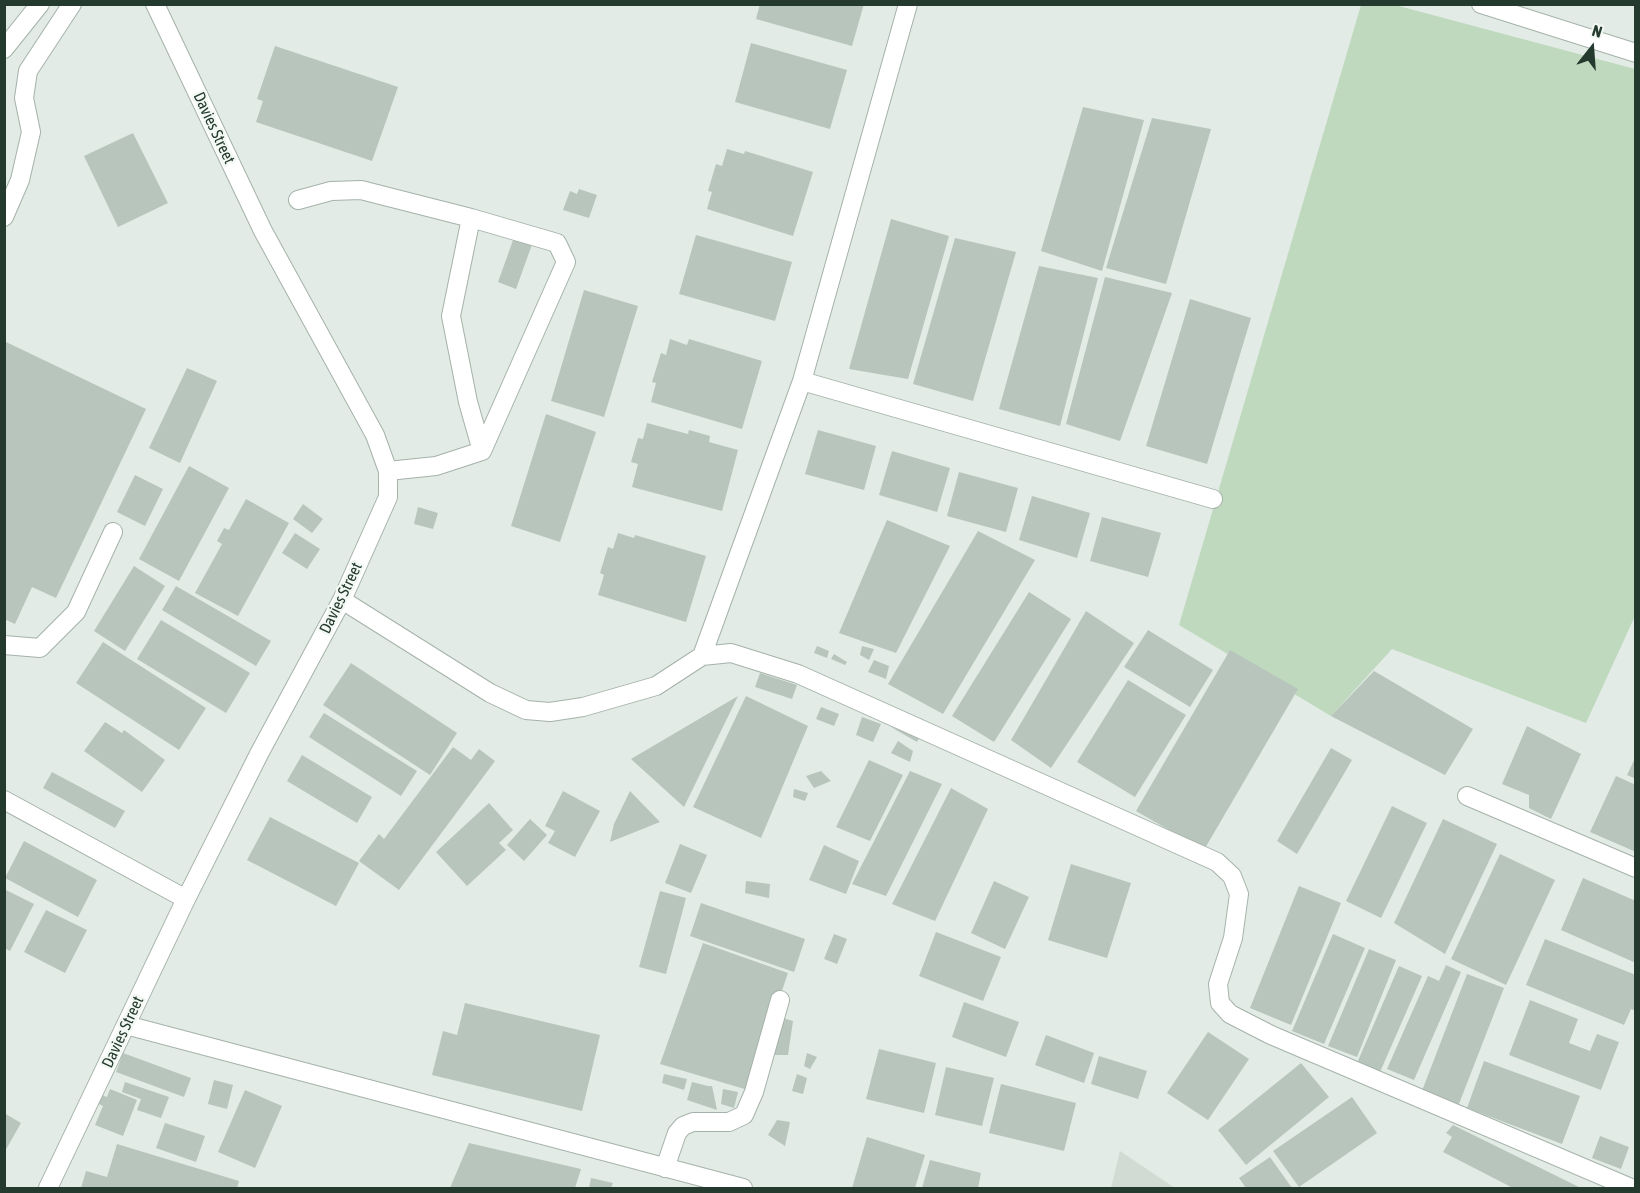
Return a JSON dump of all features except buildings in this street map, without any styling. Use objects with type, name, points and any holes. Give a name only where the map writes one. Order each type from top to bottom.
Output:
[{"type":"street","points":[[4,49],[40,4]]},
{"type":"street","points":[[4,217],[20,180],[31,132],[24,98],[28,71],[72,4]]},
{"type":"street","name":"Davies Street","points":[[48,1188],[186,899],[260,752],[342,600],[387,496],[388,471],[375,435],[263,231],[156,4]]},
{"type":"street","points":[[702,656],[802,381],[908,4]]},
{"type":"street","points":[[1481,4],[1635,52]]},
{"type":"street","points":[[298,200],[331,191],[361,190],[557,243],[566,262],[482,451],[435,466],[388,471]]},
{"type":"street","points":[[471,218],[451,316],[468,402],[482,451]]},
{"type":"street","points":[[802,381],[1213,499]]},
{"type":"street","points":[[4,645],[40,648],[76,612],[113,532]]},
{"type":"street","points":[[342,600],[490,693],[526,710],[550,712],[583,707],[656,686],[702,656],[731,653],[798,674],[1217,862],[1232,876],[1239,894],[1233,938],[1218,984],[1220,1003],[1230,1014],[1270,1035],[1631,1188]]},
{"type":"street","points":[[1467,796],[1635,868]]},
{"type":"street","points":[[4,800],[186,899]]},
{"type":"street","points":[[666,1168],[677,1133],[683,1126],[693,1122],[729,1122],[744,1115],[754,1092],[780,1000]]},
{"type":"street","points":[[126,1025],[743,1188]]},
{"type":"shaded area","points":[[1120,1151],[1175,1188],[1111,1188]]},
{"type":"green space","points":[[1361,5],[1395,5],[1635,69],[1635,616],[1586,723],[1392,649],[1331,716],[1179,625]]}]
